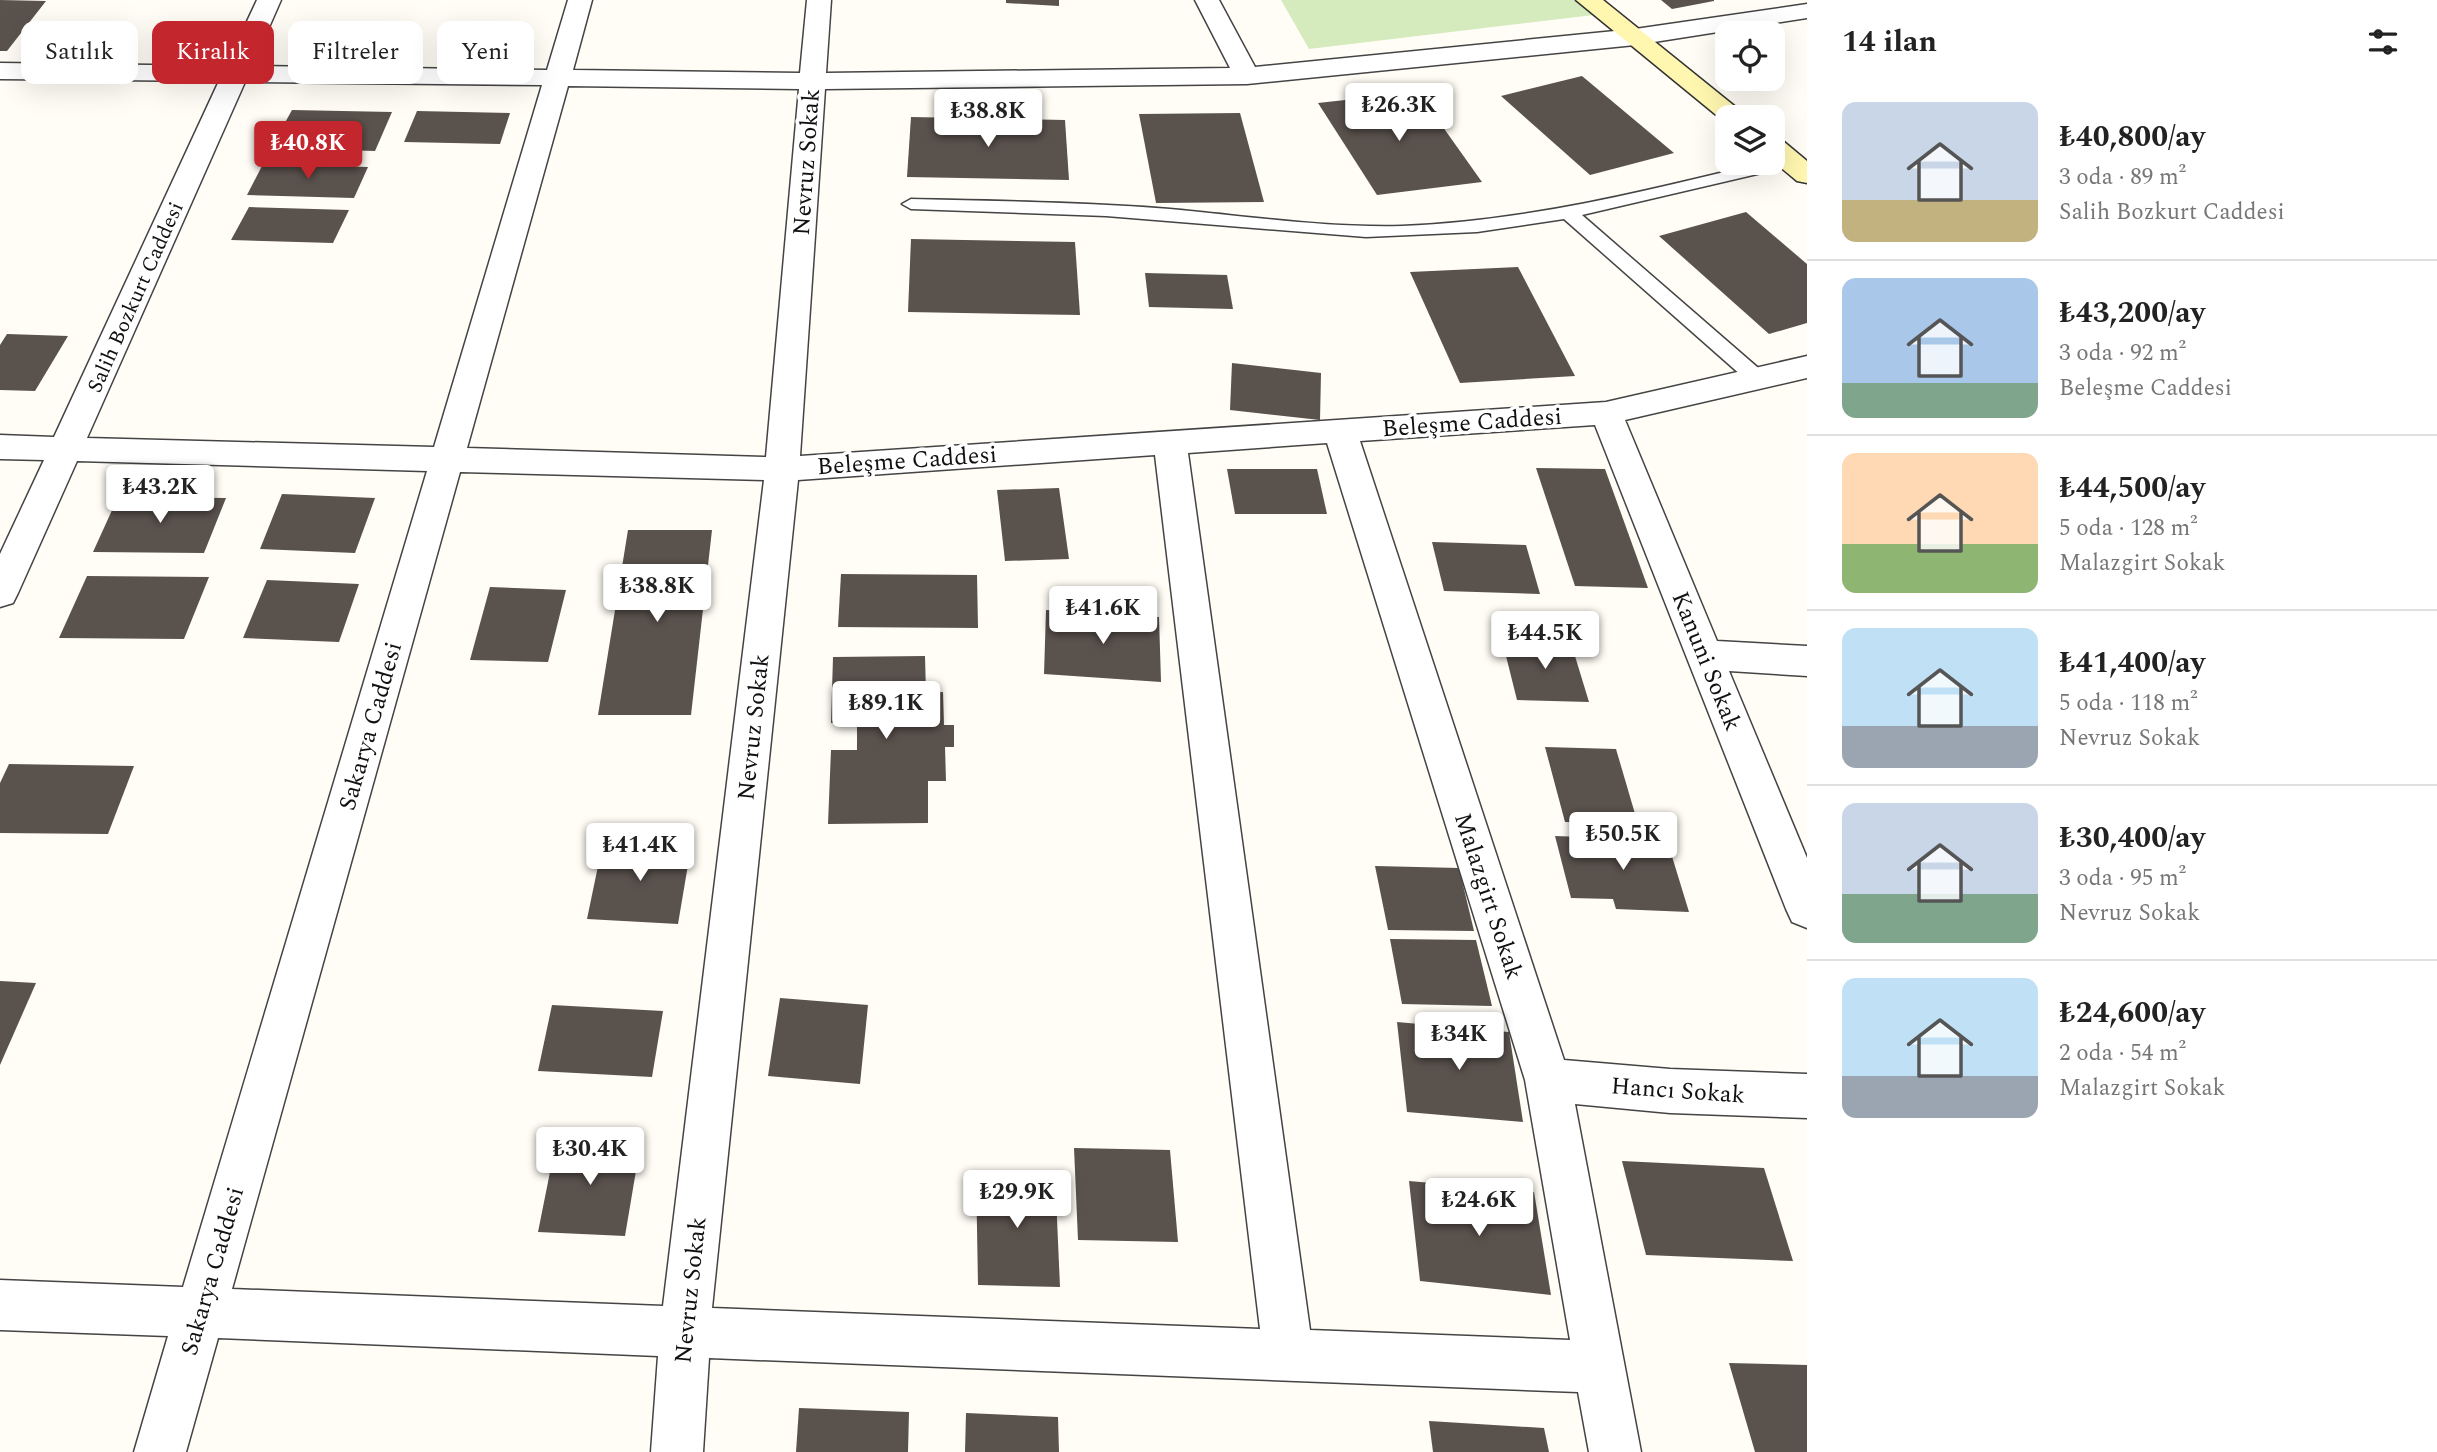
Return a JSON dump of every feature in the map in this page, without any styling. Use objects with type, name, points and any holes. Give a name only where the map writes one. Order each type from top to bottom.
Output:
[{"type":"street","name":"Salih Bozkurt Caddesi","points":[[260,21],[269,0]]},
{"type":"street","name":"Sakarya Caddesi","points":[[160,1452],[580,0]]},
{"type":"street","name":"Nevruz Sokak","points":[[677,1452],[685,1331],[782,468],[819,0]]},
{"type":"street","points":[[1207,0],[1247,76]]},
{"type":"street","points":[[1588,0],[1720,105]]},
{"type":"street","points":[[274,74],[812,82],[1247,76],[1635,37],[1807,11]]},
{"type":"street","points":[[0,71],[152,73]]},
{"type":"street","name":"Salih Bozkurt Caddesi","points":[[0,593],[231,84]]},
{"type":"street","name":"Beleşme Caddesi","points":[[0,447],[782,468],[1606,413],[1807,367]]},
{"type":"street","name":"Kanuni Sokak","points":[[1606,413],[1807,909]]},
{"type":"street","name":"Malazgirt Sokak","points":[[1340,431],[1548,1080],[1615,1452]]},
{"type":"street","points":[[1170,443],[1288,1356]]},
{"type":"street","points":[[1704,655],[1807,662]]},
{"type":"street","name":"Hancı Sokak","points":[[1548,1080],[1670,1091],[1807,1097]]},
{"type":"street","points":[[0,1304],[1600,1367]]},
{"type":"lane","points":[[911,204],[1094,209],[1376,232],[1482,226],[1568,214],[1790,161]]},
{"type":"lane","points":[[1568,214],[1757,378]]},
{"type":"green space","points":[[1281,0],[1589,0],[1602,14],[1309,49]]},
{"type":"building","points":[[0,0],[46,1],[30,21],[21,21],[21,33],[7,51],[0,51]]},
{"type":"building","points":[[1006,0],[1059,0],[1059,6],[1006,3]]},
{"type":"building","points":[[1661,0],[1714,0],[1714,1],[1672,9]]},
{"type":"building","points":[[1582,76],[1674,153],[1590,175],[1501,96]]},
{"type":"building","points":[[1418,92],[1482,182],[1377,195],[1318,103]]},
{"type":"building","points":[[292,110],[392,112],[375,151],[271,148]]},
{"type":"building","points":[[417,111],[510,113],[500,144],[404,142]]},
{"type":"building","points":[[1240,113],[1264,202],[1156,203],[1139,114]]},
{"type":"building","points":[[911,117],[1065,120],[1069,180],[907,177]]},
{"type":"building","points":[[263,164],[368,167],[354,198],[247,195]]},
{"type":"building","points":[[249,207],[349,210],[333,243],[231,240]]},
{"type":"building","points":[[1746,212],[1807,264],[1807,323],[1769,334],[1659,236]]},
{"type":"building","points":[[911,239],[1075,242],[1080,315],[908,312]]},
{"type":"building","points":[[1518,267],[1575,376],[1460,383],[1410,272]]},
{"type":"building","points":[[1145,273],[1227,275],[1233,309],[1149,307]]},
{"type":"building","points":[[7,334],[68,336],[35,391],[0,390],[0,345]]},
{"type":"building","points":[[1232,363],[1321,373],[1320,420],[1230,410]]},
{"type":"building","points":[[1536,468],[1605,469],[1648,588],[1575,586]]},
{"type":"building","points":[[1227,469],[1317,469],[1327,514],[1235,514]]},
{"type":"building","points":[[1059,488],[1069,559],[1005,561],[997,490]]},
{"type":"building","points":[[282,494],[375,498],[355,553],[260,549]]},
{"type":"building","points":[[118,497],[226,498],[204,553],[93,552]]},
{"type":"building","points":[[628,530],[712,530],[691,715],[598,715]]},
{"type":"building","points":[[1432,542],[1526,545],[1540,594],[1444,591]]},
{"type":"building","points":[[841,574],[977,575],[978,628],[838,627]]},
{"type":"building","points":[[87,576],[209,577],[184,639],[59,638]]},
{"type":"building","points":[[267,580],[359,584],[339,642],[243,638]]},
{"type":"building","points":[[490,587],[566,590],[548,662],[470,660]]},
{"type":"building","points":[[1046,610],[1159,617],[1161,682],[1044,674]]},
{"type":"building","points":[[1502,640],[1571,643],[1589,702],[1517,700]]},
{"type":"building","points":[[925,656],[926,693],[943,692],[944,725],[954,725],[954,747],[945,747],[946,781],[928,781],[928,823],[828,824],[831,750],[857,750],[857,723],[831,723],[833,657]]},
{"type":"building","points":[[1545,747],[1616,749],[1638,824],[1565,822]]},
{"type":"building","points":[[9,764],[134,766],[108,834],[0,833],[0,783]]},
{"type":"building","points":[[1555,836],[1667,840],[1689,912],[1616,909],[1613,899],[1571,898]]},
{"type":"building","points":[[603,842],[691,847],[678,924],[587,919]]},
{"type":"building","points":[[1375,866],[1459,868],[1474,931],[1388,930]]},
{"type":"building","points":[[1390,939],[1476,940],[1492,1006],[1402,1004]]},
{"type":"building","points":[[0,981],[36,983],[0,1065]]},
{"type":"building","points":[[780,998],[868,1005],[860,1084],[768,1076]]},
{"type":"building","points":[[552,1005],[663,1011],[652,1077],[538,1071]]},
{"type":"building","points":[[1397,1022],[1509,1032],[1523,1122],[1407,1112]]},
{"type":"building","points":[[557,1137],[641,1141],[625,1236],[538,1232]]},
{"type":"building","points":[[1074,1148],[1170,1150],[1178,1242],[1078,1240]]},
{"type":"building","points":[[1622,1161],[1764,1168],[1793,1261],[1646,1255]]},
{"type":"building","points":[[976,1172],[1055,1173],[1060,1287],[978,1285]]},
{"type":"building","points":[[1409,1181],[1534,1192],[1551,1295],[1420,1281]]},
{"type":"building","points":[[1729,1363],[1807,1365],[1807,1452],[1755,1452]]},
{"type":"building","points":[[799,1408],[909,1412],[908,1452],[796,1452]]},
{"type":"building","points":[[966,1413],[1058,1417],[1059,1452],[965,1452]]},
{"type":"building","points":[[1429,1421],[1544,1428],[1549,1452],[1433,1452]]}]
